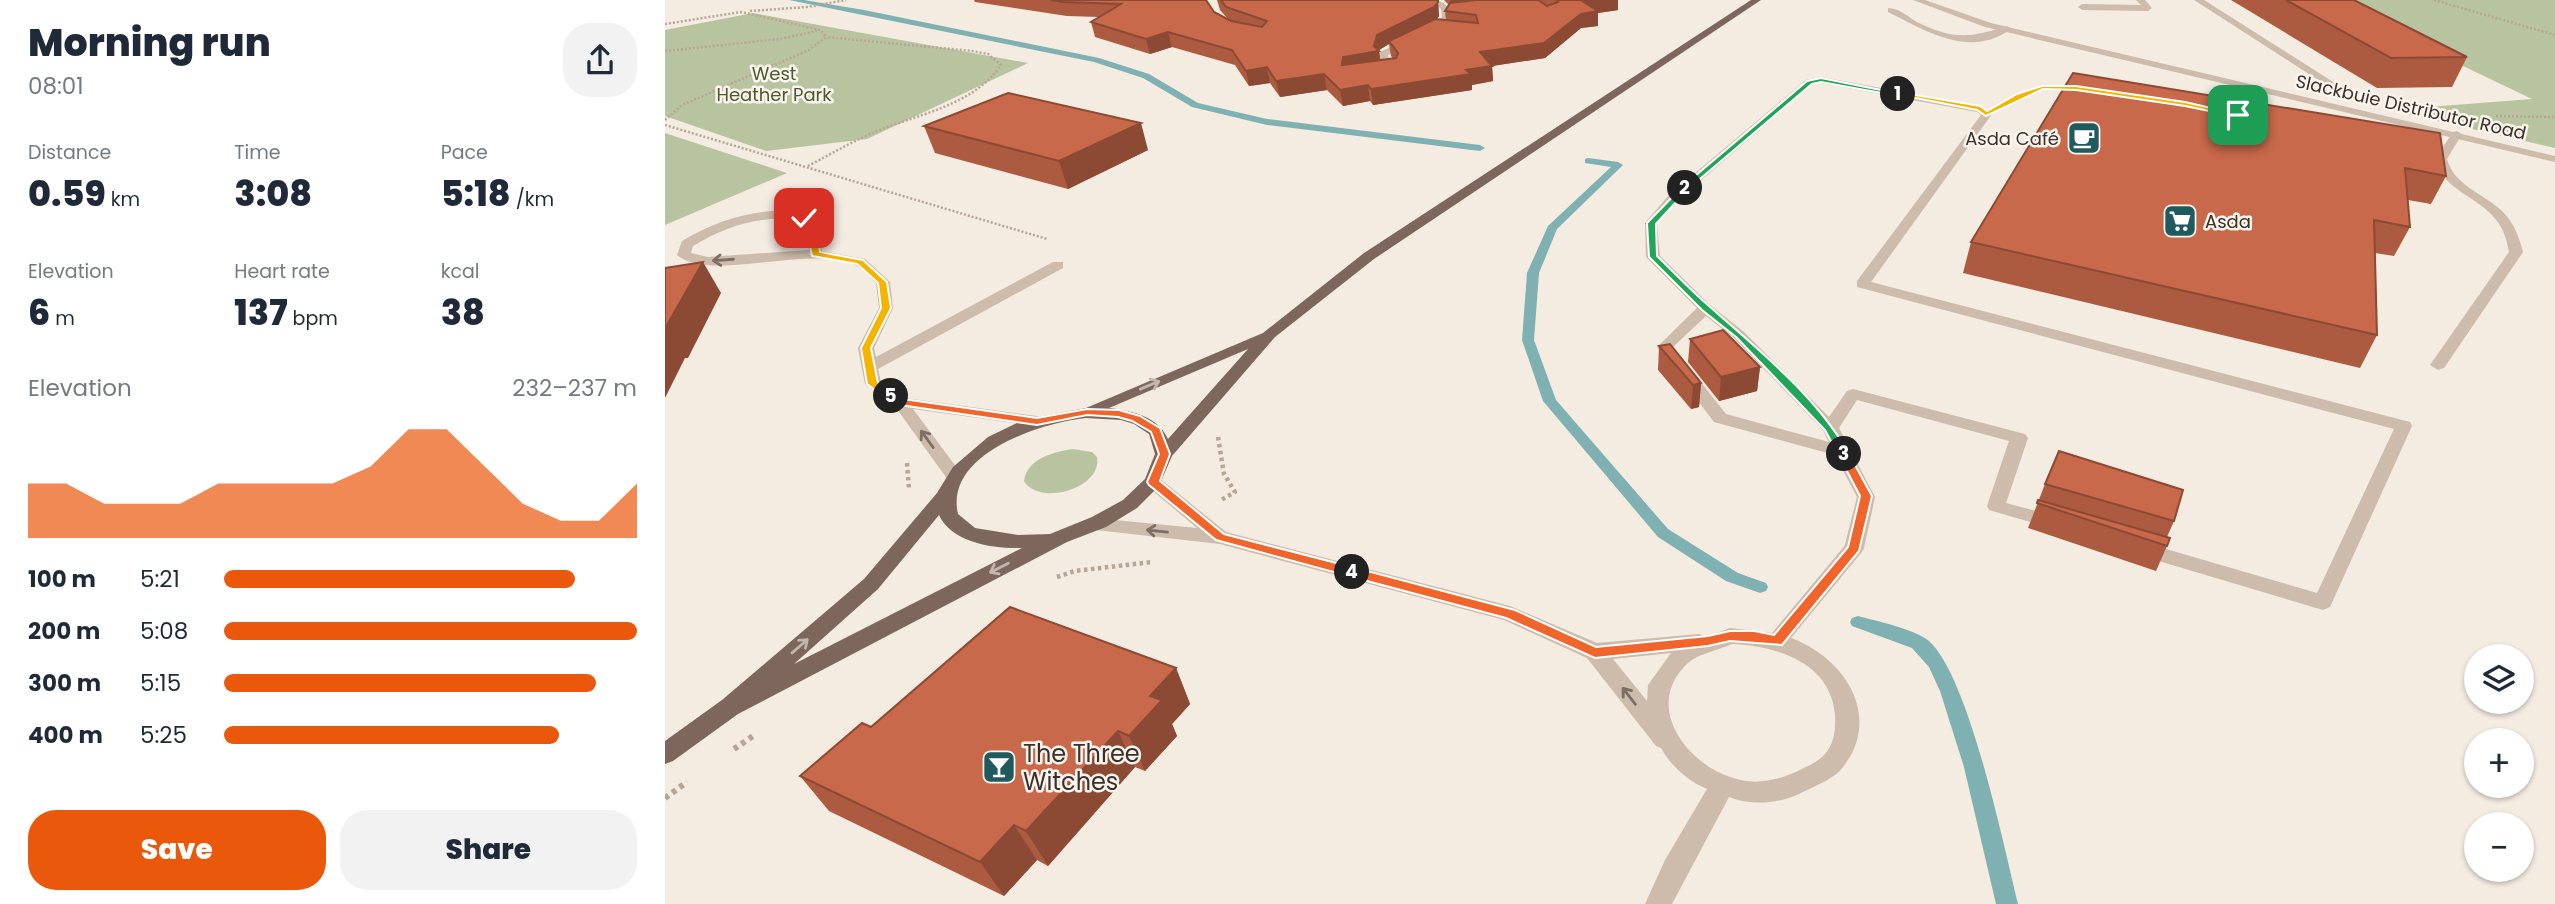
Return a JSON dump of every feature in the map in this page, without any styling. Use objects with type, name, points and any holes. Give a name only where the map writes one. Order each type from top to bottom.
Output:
[{"type":"main road","points":[[730,707],[1060,537],[1094,524],[1130,504],[1153,482],[1164,454],[1270,334],[1369,257],[1757,0]]},
{"type":"main road","points":[[1087,412],[1270,334]]},
{"type":"main road","points":[[665,754],[730,707],[871,584],[984,447],[1037,421],[1087,412],[1119,413],[1136,418],[1156,430],[1164,454]]},
{"type":"main road","points":[[950,486],[949,517],[969,534],[1018,542],[1060,537]]},
{"type":"street","points":[[1371,74],[1393,70],[1384,61],[1383,54],[1390,48],[1437,29],[1444,21],[1445,12],[1435,0]]},
{"type":"street","name":"Slackbuie Distributor Road","points":[[1917,0],[2007,29],[2555,159]]},
{"type":"street","points":[[2083,7],[2148,8],[2140,0]]},
{"type":"street","points":[[2198,0],[2344,92]]},
{"type":"street","points":[[1891,10],[1913,23],[1970,41],[1984,40],[2007,29]]},
{"type":"street","points":[[1445,12],[1456,11]]},
{"type":"street","points":[[1897,26],[1913,23]]},
{"type":"street","points":[[1437,29],[1449,31]]},
{"type":"street","points":[[1777,641],[1854,548],[1866,496],[1830,428],[1739,335],[1705,308],[1653,257],[1651,223],[1673,198],[1810,82],[1821,80],[1980,108],[1986,114],[1862,284],[2404,426],[2323,602],[2127,544]]},
{"type":"street","points":[[2438,365],[2516,252],[2508,227],[2497,213],[2452,179],[2442,166],[2444,153],[2457,134]]},
{"type":"street","points":[[815,254],[811,230],[804,218],[777,214],[739,218],[712,228],[688,244],[684,255],[708,261],[815,254],[860,262],[883,282],[886,308],[866,348],[873,384],[900,402],[950,486]]},
{"type":"street","points":[[869,367],[1058,265]]},
{"type":"street","points":[[1705,308],[1665,347],[1720,418],[1842,451]]},
{"type":"street","points":[[1830,428],[1853,394],[2019,438],[1996,506],[2074,529]]},
{"type":"street","points":[[900,402],[1037,421]]},
{"type":"street","points":[[1153,482],[1220,537]]},
{"type":"street","points":[[1094,524],[1220,537],[1510,614],[1595,652],[1688,766],[1722,786],[1754,793],[1786,790],[1814,779],[1834,762],[1846,739],[1848,715],[1841,691],[1825,669],[1803,652],[1777,641],[1754,636],[1730,636],[1708,641],[1595,652]]},
{"type":"street","points":[[1664,739],[1656,715],[1657,691],[1667,669],[1685,652],[1708,641]]},
{"type":"street","points":[[1658,904],[1674,869],[1722,786]]},
{"type":"path","points":[[665,24],[846,0]]},
{"type":"path","points":[[2434,0],[2555,35]]},
{"type":"path","points":[[741,12],[821,30],[826,37]]},
{"type":"path","points":[[665,51],[780,39],[821,30]]},
{"type":"path","points":[[665,122],[691,100],[809,50],[826,37],[972,51],[988,54],[1001,65],[998,74],[963,97],[875,132],[806,167]]},
{"type":"path","points":[[1986,114],[2019,96],[2042,88],[2076,88]]},
{"type":"path","points":[[665,122],[1063,244],[1067,251],[1066,258],[1058,265]]},
{"type":"green space","points":[[2325,0],[2555,0],[2555,148],[2389,110],[2532,99]]},
{"type":"green space","name":"West Heather Park","points":[[753,13],[1028,63],[867,139],[766,151],[665,116],[665,30]]},
{"type":"green space","points":[[665,133],[787,173],[665,225]]},
{"type":"green space","points":[[1073,449],[1092,452],[1097,457],[1096,468],[1080,485],[1055,493],[1043,493],[1032,489],[1024,481],[1030,467],[1042,458]]},
{"type":"building","points":[[1051,0],[1206,0],[1214,12],[1231,21],[1262,27],[1267,21],[1226,7],[1221,0],[1438,0],[1434,7],[1377,35],[1374,46],[1379,51],[1343,57],[1342,65],[1396,58],[1398,53],[1389,41],[1435,19],[1478,23],[1476,15],[1445,11],[1450,3],[1476,0],[1538,0],[1547,6],[1558,2],[1556,0],[1590,0],[1582,1],[1598,11],[1581,14],[1544,43],[1480,52],[1492,66],[1466,70],[1471,74],[1371,89],[1368,85],[1340,90],[1324,74],[1276,81],[1267,67],[1246,71],[1232,50],[1168,32],[1146,39],[1091,22],[1121,4]]},
{"type":"building","points":[[2286,0],[2354,0],[2467,57],[2391,58]]},
{"type":"building","name":"Asda","points":[[2073,73],[2440,133],[2446,176],[2405,168],[2410,227],[2374,220],[2377,335],[1971,242]]},
{"type":"building","points":[[1008,93],[1141,123],[1059,161],[924,126]]},
{"type":"building","points":[[703,262],[667,325],[665,326],[665,268]]},
{"type":"building","points":[[1723,330],[1760,367],[1721,377],[1690,339]]},
{"type":"building","points":[[1670,344],[1701,383],[1693,385],[1659,346]]},
{"type":"building","points":[[2059,451],[2183,490],[2174,521],[2045,484]]},
{"type":"building","points":[[2038,500],[2170,538],[2167,546],[2037,503]]},
{"type":"building","name":"The Three Witches","points":[[1010,607],[1176,668],[1150,696],[1162,700],[1129,736],[1118,731],[1026,831],[1014,825],[980,862],[800,776],[862,723],[871,727]]},
{"type":"waterway","points":[[792,0],[864,12],[1096,60],[1146,76],[1195,105],[1267,122],[1480,148]]},
{"type":"waterway","points":[[1588,161],[1618,165],[1552,228],[1533,273],[1528,340],[1550,401],[1663,533],[1732,577],[1760,587]]},
{"type":"waterway","points":[[1858,622],[1918,643],[1936,663],[1949,691],[1973,767],[2007,904]]},
{"type":"place","name":"Asda Café","points":[[2084,138]]},
{"type":"place","name":"Asda","points":[[2180,221]]},
{"type":"place","name":"The Three Witches","points":[[999,767]]},
{"type":"route","points":[[804,218],[811,230],[815,254],[860,262],[883,282],[886,308],[866,348],[873,384],[900,402],[1037,421],[1087,412],[1119,413],[1136,418],[1156,430],[1164,454],[1153,482],[1220,537],[1510,614],[1595,652],[1708,641],[1730,636],[1754,636],[1777,641],[1854,548],[1866,496],[1830,428],[1739,335],[1705,308],[1653,257],[1651,223],[1673,198],[1810,82],[1821,80],[1980,108],[1986,114],[2019,96],[2042,88],[2076,88],[2185,104],[2238,115]]}]
